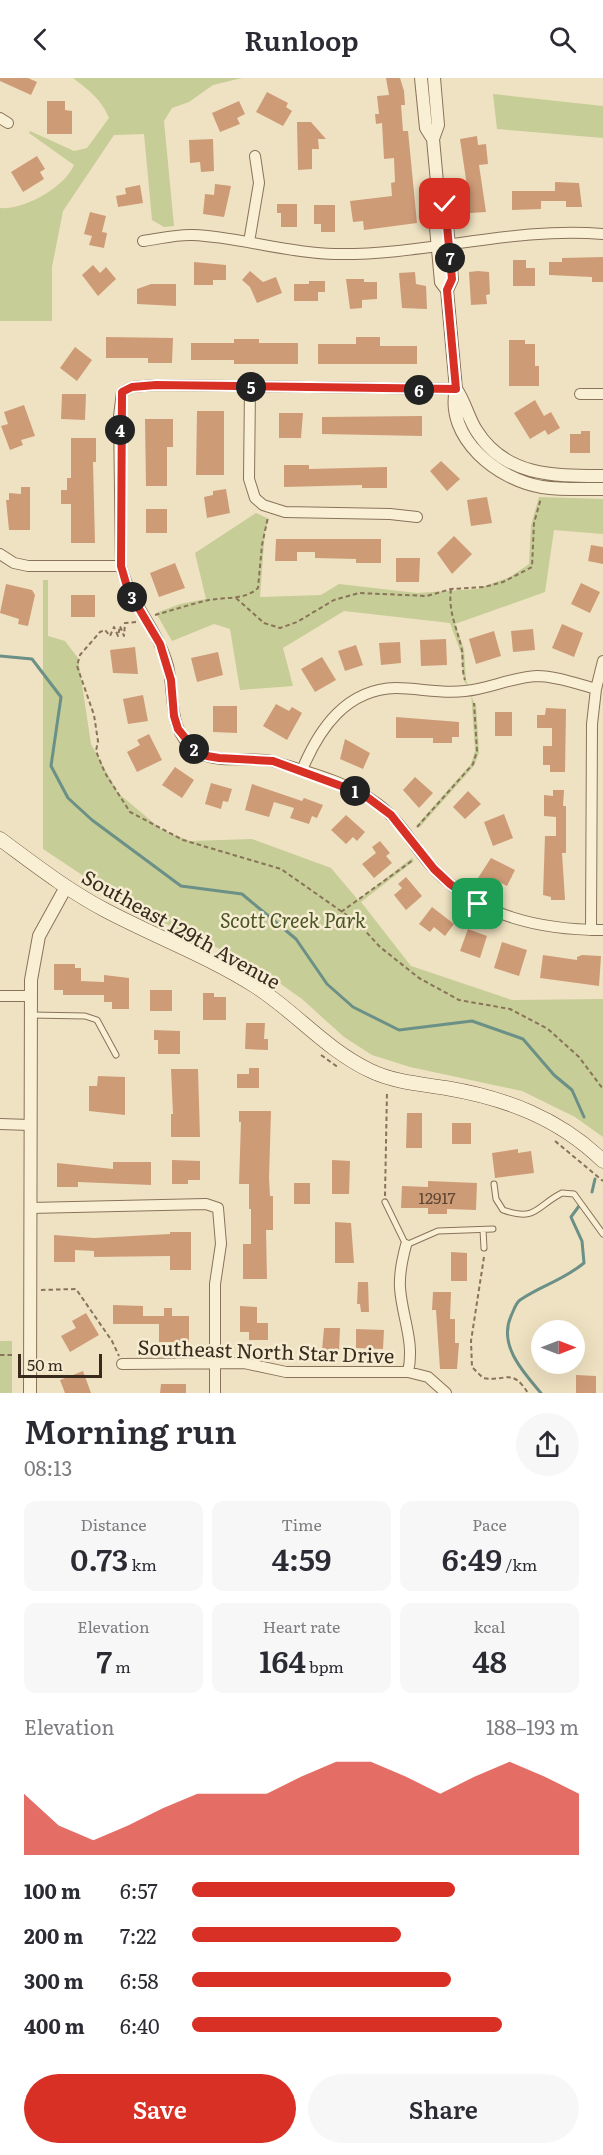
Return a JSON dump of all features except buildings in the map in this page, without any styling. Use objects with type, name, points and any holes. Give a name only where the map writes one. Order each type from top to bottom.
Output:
[{"type":"main road","name":"Southeast 129th Avenue","points":[[0,839],[66,887],[105,910],[254,985],[332,1049],[359,1066],[389,1078],[478,1094],[523,1108],[579,1140],[603,1161]]},
{"type":"street","points":[[428,79],[438,125],[433,139],[438,193],[434,206],[443,246],[441,282],[447,290],[456,389],[452,405],[464,436],[498,470],[513,478],[544,487],[603,489]]},
{"type":"street","points":[[249,242],[259,183],[255,156]]},
{"type":"street","points":[[143,241],[191,234],[290,250],[334,254],[443,246],[570,231],[603,234]]},
{"type":"street","points":[[456,389],[132,387],[122,392],[120,399],[121,566],[128,590],[160,644],[171,680],[174,716],[185,741],[207,756],[257,758],[302,770],[363,794],[391,815],[434,869],[463,895],[478,904],[541,927],[603,930]]},
{"type":"street","points":[[250,387],[249,479],[255,498],[271,509],[417,517]]},
{"type":"street","points":[[456,389],[464,399],[477,432],[500,456],[515,465],[548,475],[603,476]]},
{"type":"street","points":[[580,394],[603,394]]},
{"type":"street","points":[[0,554],[14,562],[28,566],[121,566]]},
{"type":"street","points":[[591,930],[592,724],[596,689],[603,661]]},
{"type":"street","points":[[302,770],[313,743],[326,724],[356,698],[376,691],[393,688],[454,692],[538,676],[596,689]]},
{"type":"street","points":[[30,1393],[30,996],[34,956],[39,936],[66,887]]},
{"type":"street","points":[[0,996],[30,996]]},
{"type":"street","points":[[0,1124],[30,1125]]},
{"type":"street","points":[[30,1208],[207,1204],[218,1208],[221,1244],[215,1284],[215,1393]]},
{"type":"street","points":[[406,1245],[400,1267],[400,1289],[411,1348],[408,1372],[428,1377],[446,1393]]},
{"type":"street","name":"Southeast North Star Drive","points":[[123,1364],[215,1362],[244,1363],[286,1372],[408,1372]]},
{"type":"lane","points":[[30,1015],[85,1016],[97,1020],[117,1055]]},
{"type":"lane","points":[[494,1184],[496,1199],[502,1210],[521,1215],[537,1213],[562,1193],[574,1194],[603,1234]]},
{"type":"lane","points":[[385,1202],[406,1245],[438,1232],[493,1229]]},
{"type":"lane","points":[[483,1230],[484,1248]]},
{"type":"path","points":[[237,598],[264,623],[280,628],[297,622],[334,600],[360,593],[417,597],[451,589],[484,588],[503,582],[532,567],[534,523],[542,495]]},
{"type":"path","points":[[154,615],[215,599],[237,598],[258,588],[264,530],[271,509]]},
{"type":"path","points":[[451,589],[449,604],[453,624],[461,644],[465,680]]},
{"type":"path","points":[[139,621],[124,623],[124,636],[120,626],[118,636],[114,627],[110,636],[105,630],[100,632],[80,655],[78,666],[94,715],[98,741],[96,751],[100,762],[130,812],[183,840],[281,869],[358,923],[380,946],[420,978],[459,1000],[510,1009],[548,1029],[579,1057],[603,1089]]},
{"type":"path","points":[[417,827],[473,764],[477,751],[474,703]]},
{"type":"path","points":[[341,912],[416,858]]},
{"type":"path","points":[[385,1202],[387,1090]]},
{"type":"path","points":[[484,1248],[483,1280],[472,1334],[472,1367],[483,1378],[511,1376],[518,1379],[528,1393]]},
{"type":"path","points":[[29,1281],[41,1290],[76,1289],[112,1341],[123,1364]]},
{"type":"path","points":[[0,1355],[15,1355]]},
{"type":"green space","points":[[73,78],[242,78],[213,85],[189,102],[172,108],[164,121],[174,226],[164,227],[152,220],[144,134],[114,135],[63,211],[52,267],[52,321],[0,321],[0,208],[10,208],[42,196],[62,182],[74,165],[29,133],[30,131],[74,151],[87,148],[109,118],[98,100]]},
{"type":"green space","points":[[493,94],[603,106],[603,138],[497,129]]},
{"type":"green space","points":[[539,497],[603,499],[603,534],[554,530],[545,592],[455,624],[464,649],[466,680],[469,688],[464,681],[461,653],[450,623],[344,611],[283,648],[293,686],[240,690],[230,629],[214,624],[172,641],[156,613],[180,604],[206,599],[195,553],[256,513],[269,519],[265,530],[260,597],[321,595],[339,584],[417,593],[477,589],[510,577],[529,564],[531,525]]},
{"type":"green space","name":"Scott Creek Park","points":[[43,580],[48,580],[48,636],[65,641],[78,658],[91,744],[118,793],[162,830],[190,841],[252,839],[331,868],[358,900],[412,858],[414,861],[361,902],[411,966],[512,1000],[603,999],[603,1137],[575,1117],[522,1091],[410,1067],[372,1055],[344,1037],[302,999],[254,965],[132,908],[43,849]]},
{"type":"green space","points":[[471,695],[476,703],[479,753],[474,766],[419,828],[417,825],[471,764],[475,751]]},
{"type":"green space","points":[[0,1341],[12,1341],[12,1393],[0,1393]]},
{"type":"waterway","points":[[0,656],[32,659],[61,697],[51,766],[68,798],[92,820],[181,886],[242,894],[296,939],[327,984],[353,1007],[399,1030],[472,1021],[523,1039],[554,1075],[572,1090],[584,1117]]},
{"type":"waterway","points":[[592,1192],[595,1179]]},
{"type":"waterway","points":[[541,1393],[514,1357],[510,1348],[508,1327],[520,1300],[584,1263],[582,1241],[571,1217],[579,1206]]},
{"type":"route","points":[[445,204],[452,279],[447,290],[456,389],[156,385],[132,387],[122,392],[120,399],[121,566],[128,590],[160,644],[171,680],[174,716],[185,741],[195,750],[207,756],[273,761],[363,794],[391,815],[434,869],[463,895],[478,904]]}]
